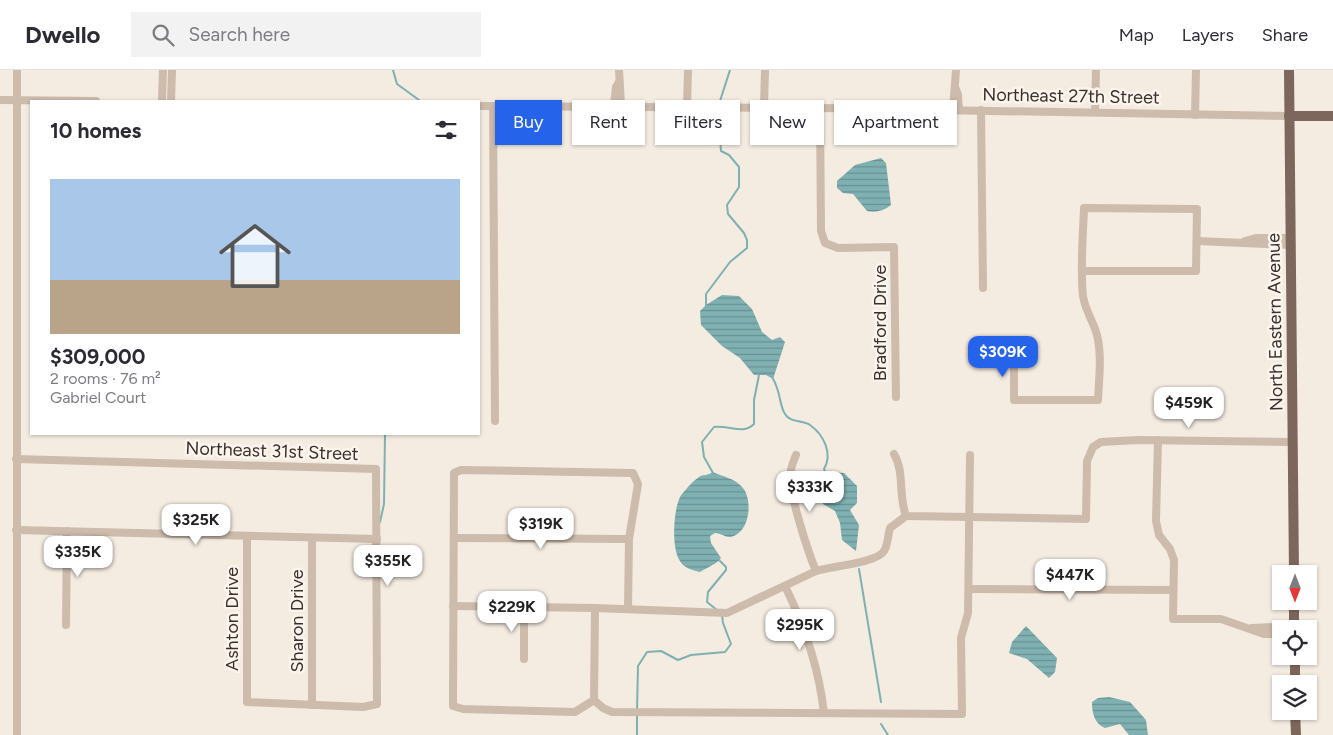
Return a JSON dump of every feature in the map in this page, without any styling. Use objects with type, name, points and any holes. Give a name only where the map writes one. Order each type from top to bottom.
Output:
[{"type":"main road","name":"North Eastern Avenue","points":[[1289,70],[1294,565]]},
{"type":"main road","name":"Northeast 27th Street","points":[[1289,116],[1333,116]]},
{"type":"main road","points":[[1295,720],[1296,735]]},
{"type":"street","points":[[17,70],[17,735]]},
{"type":"street","points":[[162,100],[163,70]]},
{"type":"street","points":[[171,100],[172,70]]},
{"type":"street","points":[[619,70],[621,87],[619,100]]},
{"type":"street","points":[[687,100],[688,70]]},
{"type":"street","points":[[764,100],[765,70]]},
{"type":"street","points":[[956,70],[957,102]]},
{"type":"street","points":[[1095,112],[1096,70]]},
{"type":"street","points":[[1195,115],[1196,70]]},
{"type":"street","points":[[0,100],[30,100]]},
{"type":"street","name":"Northeast 27th Street","points":[[480,106],[572,105]]},
{"type":"street","points":[[493,106],[495,421]]},
{"type":"street","name":"Northeast 27th Street","points":[[957,110],[1289,116]]},
{"type":"street","points":[[981,110],[983,288]]},
{"type":"street","name":"Bradford Drive","points":[[820,145],[821,232],[825,243],[838,248],[894,247],[896,397]]},
{"type":"street","points":[[1014,356],[1014,400],[1098,400],[1098,342],[1085,307],[1083,271],[1084,208],[1197,209],[1196,271],[1083,271]]},
{"type":"street","points":[[1197,241],[1245,241],[1255,244],[1290,241]]},
{"type":"street","points":[[453,606],[628,608],[727,613],[816,570],[830,566],[869,561],[882,555],[890,528],[906,516],[1086,519],[1087,461],[1093,448],[1101,442],[1111,440],[1158,440],[1292,442]]},
{"type":"street","points":[[1158,440],[1156,521],[1160,535],[1170,549],[1174,560],[1172,620],[1221,620],[1264,634],[1272,634]]},
{"type":"street","points":[[894,454],[901,466],[900,492],[906,516]]},
{"type":"street","points":[[796,455],[791,467],[790,480],[810,557],[816,570]]},
{"type":"street","points":[[595,608],[594,700],[603,708],[612,712],[962,714],[961,638],[968,613],[970,455]]},
{"type":"street","name":"Northeast 31st Street","points":[[16,459],[376,469],[377,539]]},
{"type":"street","points":[[594,700],[576,712],[455,708],[452,699],[454,473],[462,470],[633,473],[638,484],[630,539],[628,608]]},
{"type":"street","points":[[16,530],[377,539],[377,704],[363,707],[312,705]]},
{"type":"street","points":[[66,625],[67,531]]},
{"type":"street","name":"Ashton Drive","points":[[247,536],[247,702],[312,705]]},
{"type":"street","name":"Sharon Drive","points":[[312,538],[312,705]]},
{"type":"street","points":[[454,538],[630,539]]},
{"type":"street","points":[[785,586],[802,620],[814,657],[824,713]]},
{"type":"street","points":[[969,589],[1172,590]]},
{"type":"street","points":[[524,606],[524,659]]},
{"type":"street","points":[[1250,628],[1272,628]]},
{"type":"water","points":[[881,158],[886,163],[891,205],[879,211],[867,211],[853,194],[843,193],[837,188],[837,181],[855,165]]},
{"type":"water","points":[[722,295],[739,296],[752,309],[762,332],[772,340],[780,337],[785,342],[773,379],[766,375],[754,375],[740,358],[722,346],[701,325],[700,311]]},
{"type":"water","points":[[713,472],[733,480],[743,488],[748,500],[748,516],[742,530],[737,535],[730,537],[715,533],[710,536],[711,543],[721,558],[700,572],[684,565],[677,555],[674,538],[675,517],[682,494],[699,477]]},
{"type":"water","points":[[825,472],[844,473],[857,486],[857,503],[850,510],[859,525],[856,551],[842,540],[840,523],[835,511],[823,504],[818,482]]},
{"type":"water","points":[[1026,626],[1057,658],[1055,672],[1049,678],[1027,659],[1009,653],[1012,642]]},
{"type":"water","points":[[1109,697],[1130,702],[1146,720],[1148,735],[1129,735],[1120,724],[1105,728],[1101,726],[1093,714],[1092,702],[1098,698]]},
{"type":"waterway","points":[[393,70],[397,84],[419,100]]},
{"type":"waterway","points":[[720,100],[730,70]]},
{"type":"waterway","points":[[706,307],[706,294],[730,262],[747,248],[747,240],[744,233],[728,214],[727,205],[739,187],[739,167],[729,155],[721,151],[720,145]]},
{"type":"waterway","points":[[713,473],[704,457],[702,442],[714,427],[745,429],[754,424],[754,400],[759,375]]},
{"type":"waterway","points":[[772,377],[787,417],[810,425],[823,439],[828,457],[824,469],[826,474]]},
{"type":"waterway","points":[[380,522],[384,504],[385,435]]},
{"type":"waterway","points":[[365,569],[373,553]]},
{"type":"waterway","points":[[717,610],[707,602],[708,592],[726,570],[726,567],[719,560]]},
{"type":"waterway","points":[[859,569],[881,702]]},
{"type":"waterway","points":[[637,710],[638,666],[647,652],[661,651],[678,660],[691,655],[725,652],[731,644],[722,615]]},
{"type":"waterway","points":[[637,715],[637,735]]},
{"type":"waterway","points":[[881,724],[888,735]]}]
